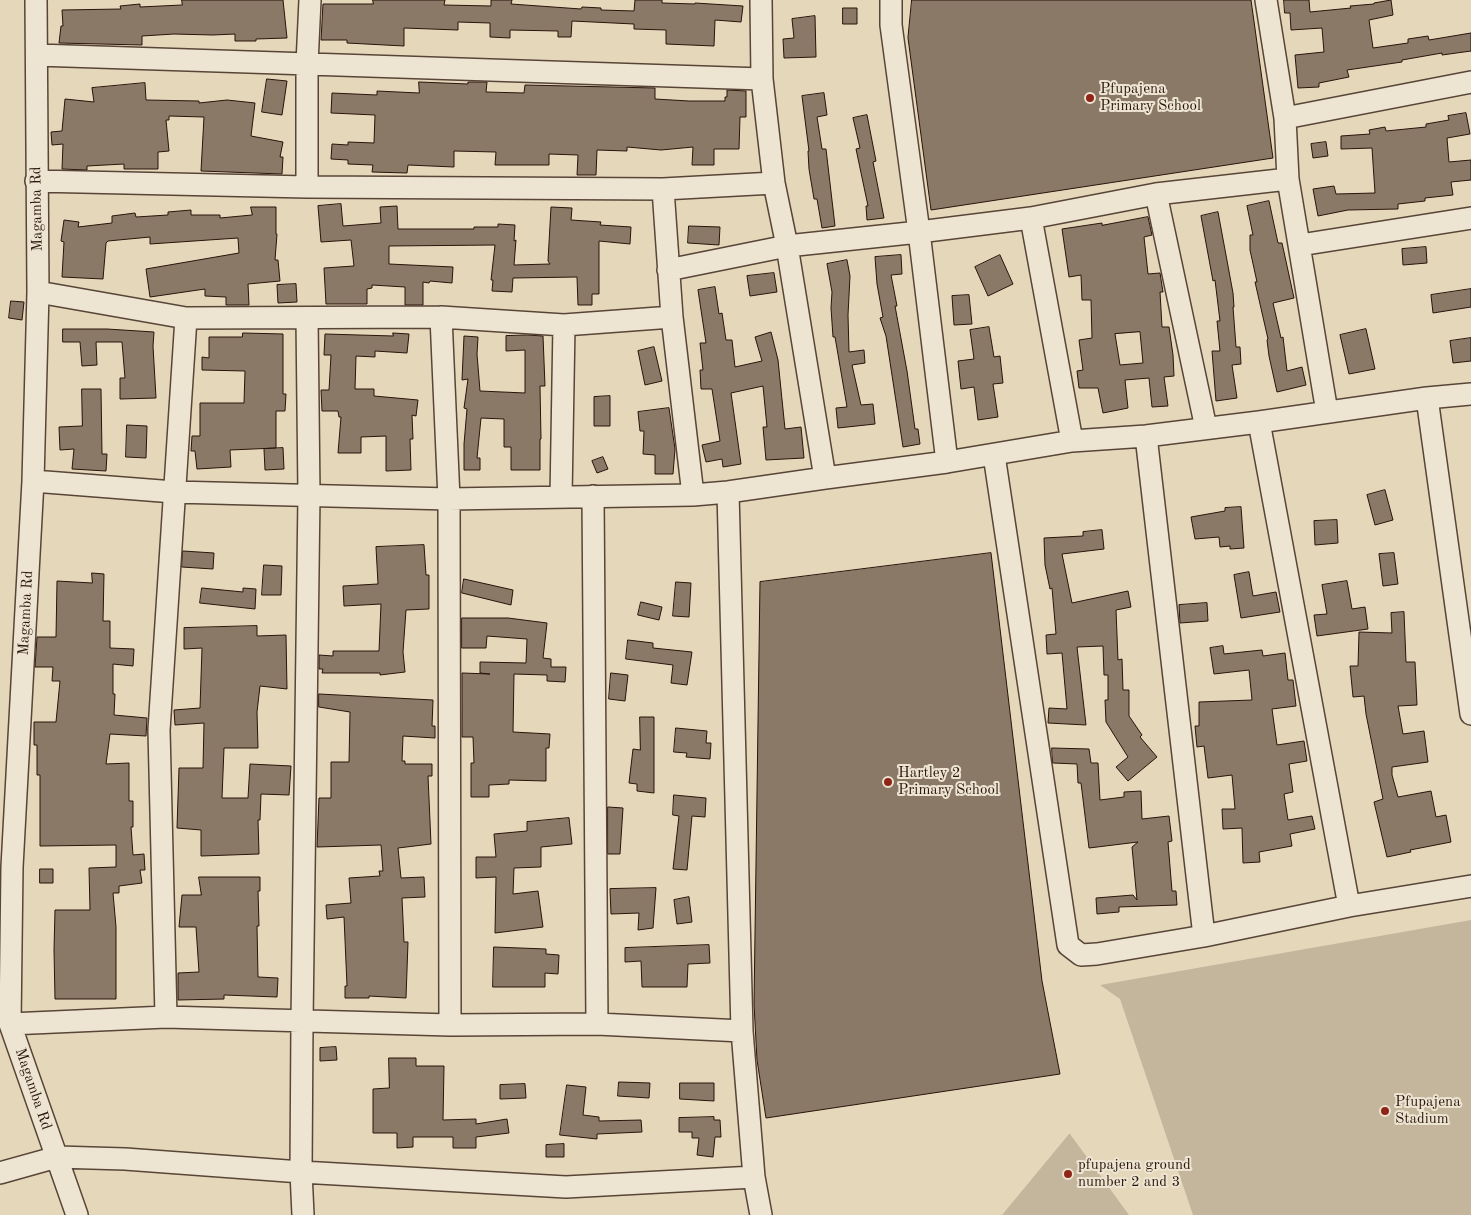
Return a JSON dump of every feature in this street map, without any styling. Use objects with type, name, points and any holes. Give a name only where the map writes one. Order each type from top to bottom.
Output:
[{"type":"street","name":"Magamba Rd","points":[[36,0],[38,292],[33,481],[6,867],[10,1024],[77,1215]]},
{"type":"street","points":[[306,187],[307,64],[310,0]]},
{"type":"street","points":[[761,0],[762,79],[774,183],[788,246],[825,478]]},
{"type":"street","points":[[891,0],[891,25],[947,462]]},
{"type":"street","points":[[1266,0],[1285,118],[1288,179],[1327,412]]},
{"type":"street","points":[[37,56],[762,79]]},
{"type":"street","points":[[1285,118],[1471,82]]},
{"type":"street","points":[[668,270],[788,246],[1031,218],[1156,194],[1288,179]]},
{"type":"street","points":[[36,181],[306,187],[663,189],[774,183]]},
{"type":"street","points":[[663,189],[672,317],[692,495]]},
{"type":"street","points":[[1156,194],[1206,428]]},
{"type":"street","points":[[1031,218],[1072,441]]},
{"type":"street","points":[[1300,245],[1471,218]]},
{"type":"street","points":[[38,292],[186,318],[441,318],[564,325],[672,317]]},
{"type":"street","points":[[166,1017],[159,730],[186,318]]},
{"type":"street","points":[[303,1215],[301,1172],[302,1022],[309,495],[306,318]]},
{"type":"street","points":[[441,318],[449,499],[450,1025]]},
{"type":"street","points":[[561,497],[564,325]]},
{"type":"street","points":[[33,481],[174,492],[449,499],[692,495],[728,492],[947,462],[1072,441],[1146,436],[1427,398],[1471,394]]},
{"type":"street","points":[[1427,398],[1471,714]]},
{"type":"street","points":[[1260,422],[1349,906]]},
{"type":"street","points":[[1146,436],[1204,936]]},
{"type":"street","points":[[994,455],[1068,945],[1081,955],[1097,954],[1204,936],[1349,906],[1471,886]]},
{"type":"street","points":[[728,492],[742,1031],[754,1177],[761,1215]]},
{"type":"street","points":[[593,496],[597,1024]]},
{"type":"street","points":[[10,1024],[166,1017],[450,1025],[597,1024],[742,1031]]},
{"type":"street","points":[[0,1173],[56,1157],[125,1159],[301,1172],[566,1187],[754,1177]]},
{"type":"shaded area","name":"Pfupajena Stadium","points":[[1471,920],[1471,1215],[1193,1215],[1120,999],[1100,985]]},
{"type":"shaded area","name":"pfupajena ground number 2 and 3","points":[[1069,1134],[1129,1215],[1002,1215]]},
{"type":"building","points":[[182,0],[283,0],[287,38],[235,41],[235,34],[174,34],[142,36],[142,45],[59,43],[61,26],[63,26],[62,10],[121,9],[120,6],[140,4],[140,7],[182,5]]},
{"type":"building","points":[[373,0],[445,0],[444,5],[491,6],[491,0],[512,0],[511,4],[634,11],[635,0],[743,6],[741,22],[715,20],[714,46],[666,44],[666,30],[634,29],[634,24],[572,21],[571,37],[558,37],[558,31],[510,30],[510,38],[490,37],[490,23],[458,22],[458,30],[404,28],[404,46],[347,43],[347,40],[321,40],[323,4],[373,4]]},
{"type":"building","name":"Pfupajena Primary School","points":[[912,0],[1251,0],[1273,158],[931,210],[908,38]]},
{"type":"building","points":[[1284,0],[1309,0],[1310,12],[1351,8],[1350,6],[1391,0],[1393,15],[1369,20],[1373,48],[1408,43],[1408,39],[1428,36],[1429,40],[1471,33],[1471,51],[1442,55],[1442,53],[1402,60],[1402,62],[1347,70],[1349,77],[1319,83],[1319,87],[1298,88],[1295,55],[1324,52],[1322,28],[1291,30],[1290,13],[1285,13]]},
{"type":"building","points":[[843,8],[857,8],[857,24],[843,24]]},
{"type":"building","points":[[815,16],[816,57],[784,58],[783,39],[794,38],[792,19]]},
{"type":"building","points":[[267,79],[287,81],[282,115],[262,112]]},
{"type":"building","points":[[419,82],[468,84],[468,82],[487,82],[486,92],[524,93],[525,85],[655,88],[655,99],[689,101],[725,101],[727,90],[746,91],[746,117],[740,117],[739,149],[714,149],[714,165],[692,165],[693,147],[661,150],[627,147],[627,151],[597,150],[596,175],[577,175],[578,155],[549,154],[549,165],[495,165],[496,152],[454,151],[454,167],[408,165],[407,173],[372,172],[373,165],[348,164],[348,160],[331,159],[332,144],[348,145],[348,142],[374,143],[375,115],[331,113],[332,93],[377,95],[377,91],[419,93]]},
{"type":"building","points":[[145,83],[146,100],[199,101],[199,103],[227,100],[255,103],[251,136],[283,142],[280,157],[283,157],[282,174],[201,171],[204,117],[169,116],[169,120],[166,120],[169,151],[158,152],[158,169],[124,169],[124,164],[87,166],[87,170],[62,169],[63,144],[52,145],[51,132],[62,131],[65,99],[94,102],[92,88]]},
{"type":"building","points":[[824,93],[827,115],[817,117],[822,149],[826,149],[835,226],[822,228],[817,199],[814,199],[809,169],[809,151],[802,96]]},
{"type":"building","points":[[1466,113],[1470,134],[1447,138],[1449,162],[1471,160],[1471,180],[1451,182],[1453,195],[1425,198],[1425,201],[1398,204],[1398,209],[1348,210],[1318,216],[1313,189],[1334,186],[1336,194],[1375,193],[1372,148],[1341,149],[1341,136],[1370,134],[1369,130],[1385,127],[1386,131],[1426,127],[1426,124],[1449,120],[1448,116]]},
{"type":"building","points":[[867,115],[876,161],[873,162],[884,218],[867,220],[866,206],[868,206],[856,149],[860,148],[853,118]]},
{"type":"building","points":[[1326,142],[1328,156],[1313,158],[1311,144]]},
{"type":"building","points":[[1269,201],[1278,243],[1282,243],[1294,298],[1273,303],[1281,338],[1283,337],[1287,371],[1302,367],[1306,385],[1277,392],[1269,356],[1268,339],[1255,282],[1257,282],[1250,250],[1250,235],[1253,235],[1247,206]]},
{"type":"building","points":[[341,204],[343,226],[381,223],[380,207],[397,206],[398,229],[474,229],[474,227],[498,227],[498,224],[515,225],[514,265],[550,264],[548,261],[551,207],[572,208],[571,220],[601,222],[600,225],[631,227],[630,244],[599,241],[599,294],[592,294],[592,305],[578,305],[577,277],[513,278],[512,292],[492,291],[493,280],[491,280],[495,245],[389,246],[389,264],[453,267],[452,283],[423,282],[423,305],[405,305],[405,287],[372,285],[372,288],[367,289],[367,304],[326,304],[324,268],[354,266],[351,240],[321,242],[318,206]]},
{"type":"building","points":[[251,207],[276,207],[277,234],[275,260],[278,260],[280,281],[248,284],[249,305],[226,305],[226,297],[205,296],[205,289],[150,297],[146,269],[239,253],[238,238],[150,244],[150,237],[108,241],[106,243],[103,279],[62,277],[64,242],[61,241],[64,220],[79,222],[78,227],[112,223],[112,216],[135,213],[136,217],[168,215],[168,212],[191,210],[191,215],[220,215],[220,218],[252,215]]},
{"type":"building","points":[[1218,212],[1233,293],[1236,347],[1240,347],[1241,364],[1232,365],[1237,398],[1216,401],[1212,351],[1220,351],[1217,321],[1220,321],[1215,280],[1213,281],[1201,216]]},
{"type":"building","points":[[1148,217],[1152,235],[1144,237],[1148,274],[1160,273],[1163,292],[1160,292],[1162,327],[1169,327],[1173,355],[1174,376],[1164,377],[1168,406],[1152,407],[1149,378],[1125,380],[1128,408],[1103,413],[1098,388],[1079,388],[1077,371],[1083,370],[1079,340],[1092,338],[1091,300],[1082,300],[1081,275],[1069,277],[1062,229],[1102,223],[1102,225]],"holes":[[[1140,332],[1143,363],[1120,365],[1115,334]]]},
{"type":"building","points":[[689,226],[720,227],[719,245],[688,243]]},
{"type":"building","points":[[1426,247],[1427,263],[1403,265],[1402,249]]},
{"type":"building","points":[[901,255],[902,274],[891,275],[915,429],[918,429],[920,444],[903,447],[886,336],[880,318],[883,317],[877,284],[875,257]]},
{"type":"building","points":[[1000,255],[1013,284],[988,296],[975,267]]},
{"type":"building","points":[[847,260],[850,276],[849,352],[864,350],[865,363],[852,365],[861,405],[873,404],[875,424],[838,428],[836,408],[847,407],[835,337],[833,337],[832,292],[827,264]]},
{"type":"building","points":[[774,273],[777,292],[750,296],[747,276]]},
{"type":"building","points":[[296,284],[297,302],[278,303],[277,285]]},
{"type":"building","points":[[715,287],[719,314],[722,313],[726,340],[732,340],[735,367],[762,361],[755,337],[771,332],[778,360],[785,429],[801,427],[804,458],[766,460],[763,427],[767,427],[763,386],[731,393],[741,464],[723,467],[722,459],[706,462],[702,445],[720,441],[712,389],[701,389],[700,370],[703,370],[700,343],[706,343],[698,290]]},
{"type":"building","points":[[1471,289],[1471,307],[1433,313],[1431,295]]},
{"type":"building","points":[[969,295],[972,324],[954,325],[952,296]]},
{"type":"building","points":[[11,301],[24,302],[22,320],[9,318]]},
{"type":"building","points":[[989,327],[994,357],[1000,356],[1003,383],[993,384],[998,417],[978,420],[974,387],[961,389],[958,361],[974,359],[970,330]]},
{"type":"building","points":[[63,329],[154,332],[156,398],[120,399],[120,378],[125,378],[122,342],[96,342],[97,365],[82,366],[80,342],[63,342]]},
{"type":"building","points":[[1366,329],[1375,369],[1349,374],[1340,335]]},
{"type":"building","points":[[243,333],[283,334],[283,394],[286,394],[285,411],[276,411],[276,448],[230,450],[231,467],[197,469],[195,451],[191,451],[192,436],[200,436],[200,403],[244,403],[245,371],[202,370],[202,357],[209,358],[209,337],[242,337]]},
{"type":"building","points":[[393,333],[409,334],[407,353],[375,351],[375,357],[356,356],[355,389],[374,389],[374,396],[418,400],[416,416],[412,415],[413,439],[410,439],[411,470],[386,471],[386,436],[361,437],[361,453],[338,453],[341,417],[339,417],[338,411],[322,411],[321,390],[329,390],[331,355],[324,355],[325,334],[393,336]]},
{"type":"building","points":[[464,336],[478,337],[477,354],[480,391],[525,393],[525,350],[506,351],[506,336],[543,336],[545,386],[540,386],[540,470],[511,470],[511,447],[504,447],[504,419],[481,418],[477,458],[480,458],[480,470],[464,470],[467,409],[464,408],[468,379],[462,380]]},
{"type":"building","points":[[1471,338],[1471,361],[1453,363],[1450,341]]},
{"type":"building","points":[[654,347],[662,381],[645,385],[638,351]]},
{"type":"building","points":[[82,389],[101,389],[102,454],[107,454],[106,471],[72,469],[74,449],[60,450],[59,427],[82,426]]},
{"type":"building","points":[[610,396],[610,426],[594,426],[594,397]]},
{"type":"building","points":[[669,408],[675,449],[673,474],[655,474],[655,455],[643,454],[644,431],[640,431],[638,412]]},
{"type":"building","points":[[127,425],[147,426],[146,458],[126,457]]},
{"type":"building","points":[[283,448],[284,469],[265,470],[264,449]]},
{"type":"building","points":[[603,457],[608,469],[597,473],[592,461]]},
{"type":"building","points":[[1385,490],[1393,520],[1375,525],[1367,495]]},
{"type":"building","points":[[1241,507],[1244,548],[1230,549],[1230,546],[1220,547],[1219,537],[1195,539],[1191,517],[1225,511],[1225,508]]},
{"type":"building","points":[[1337,520],[1338,543],[1315,545],[1314,521]]},
{"type":"building","points":[[1102,530],[1104,549],[1062,554],[1072,603],[1128,591],[1131,607],[1116,610],[1118,660],[1122,659],[1123,690],[1129,690],[1129,716],[1142,735],[1140,737],[1157,757],[1128,781],[1116,767],[1128,757],[1106,722],[1105,700],[1108,700],[1108,675],[1104,675],[1103,646],[1077,647],[1086,725],[1048,723],[1049,708],[1067,709],[1062,653],[1047,654],[1046,635],[1056,634],[1052,588],[1050,589],[1045,565],[1044,538],[1083,536],[1083,532]]},
{"type":"building","points":[[424,545],[426,575],[429,575],[429,609],[406,610],[403,652],[405,672],[380,675],[380,673],[322,673],[323,669],[319,669],[319,655],[333,656],[333,651],[379,651],[381,604],[344,606],[343,586],[378,584],[376,547]]},
{"type":"building","points":[[183,551],[214,553],[213,569],[182,567]]},
{"type":"building","name":"Hartley 2 Primary School","points":[[991,553],[1042,981],[1060,1074],[766,1118],[757,1060],[754,1004],[760,582]]},
{"type":"building","points":[[1394,553],[1398,584],[1383,586],[1379,554]]},
{"type":"building","points":[[264,565],[282,566],[281,595],[262,595]]},
{"type":"building","points":[[1249,572],[1253,596],[1276,592],[1280,612],[1241,618],[1234,575]]},
{"type":"building","points":[[92,573],[104,574],[103,621],[110,621],[110,648],[134,649],[133,666],[113,664],[114,715],[147,718],[146,736],[110,734],[106,764],[129,763],[129,801],[133,801],[133,827],[131,827],[133,855],[144,854],[145,870],[140,870],[142,883],[119,886],[119,893],[113,893],[116,927],[116,999],[55,999],[55,910],[90,910],[89,868],[116,867],[116,845],[40,846],[40,775],[37,775],[37,745],[34,745],[34,722],[56,722],[60,681],[52,681],[53,667],[35,667],[37,637],[56,637],[57,581],[92,583]]},
{"type":"building","points":[[464,579],[513,590],[511,605],[462,593]]},
{"type":"building","points":[[1347,581],[1352,609],[1365,607],[1368,629],[1317,636],[1314,615],[1327,614],[1322,585]]},
{"type":"building","points":[[676,582],[691,583],[689,617],[673,616]]},
{"type":"building","points":[[202,588],[243,592],[243,588],[256,589],[255,609],[200,603]]},
{"type":"building","points":[[641,602],[662,607],[659,620],[638,615]]},
{"type":"building","points":[[1207,603],[1208,621],[1180,623],[1179,605]]},
{"type":"building","points":[[1404,612],[1406,662],[1415,662],[1417,705],[1398,706],[1403,734],[1424,731],[1428,762],[1392,767],[1392,775],[1398,797],[1431,791],[1436,817],[1446,815],[1451,842],[1410,850],[1411,852],[1387,857],[1374,802],[1383,799],[1364,696],[1353,697],[1350,666],[1358,666],[1359,632],[1392,633],[1391,613]]},
{"type":"building","points":[[462,618],[508,618],[547,623],[543,658],[551,659],[551,667],[566,667],[565,682],[547,681],[547,675],[514,674],[513,732],[550,734],[549,748],[546,748],[546,781],[509,780],[509,784],[489,785],[489,797],[471,797],[471,763],[474,763],[473,737],[462,737],[462,673],[490,674],[480,673],[480,662],[526,663],[527,639],[487,636],[486,648],[462,648]]},
{"type":"building","points":[[257,626],[257,636],[286,635],[287,689],[260,686],[257,712],[258,748],[224,748],[222,798],[248,798],[250,764],[291,766],[289,795],[261,794],[260,820],[258,820],[259,854],[201,856],[201,830],[177,828],[179,768],[203,768],[204,723],[175,725],[174,710],[200,708],[202,648],[184,649],[184,628]]},
{"type":"building","points":[[628,640],[653,643],[653,648],[692,652],[687,685],[671,683],[673,665],[626,659]]},
{"type":"building","points":[[1223,646],[1224,654],[1262,650],[1263,656],[1285,653],[1288,680],[1293,680],[1296,706],[1272,709],[1277,745],[1304,741],[1307,761],[1289,764],[1293,792],[1284,794],[1288,820],[1312,816],[1315,829],[1290,834],[1292,846],[1259,852],[1260,862],[1243,863],[1242,828],[1223,829],[1222,809],[1235,809],[1232,775],[1208,778],[1204,746],[1197,747],[1195,726],[1199,726],[1199,702],[1252,700],[1249,670],[1214,674],[1210,648]]},
{"type":"building","points":[[611,673],[628,675],[625,701],[609,699]]},
{"type":"building","points":[[319,694],[433,700],[432,726],[435,726],[435,738],[403,736],[402,761],[405,761],[405,764],[432,764],[432,776],[428,776],[431,844],[398,848],[401,878],[424,877],[425,897],[402,898],[404,942],[408,942],[406,998],[369,996],[369,998],[345,998],[345,986],[347,986],[344,917],[327,919],[326,905],[351,903],[349,878],[380,876],[379,871],[383,871],[381,845],[317,847],[319,798],[331,798],[331,762],[349,762],[350,712],[319,707]]},
{"type":"building","points":[[640,717],[654,717],[654,793],[637,791],[637,784],[629,783],[633,749],[640,750]]},
{"type":"building","points":[[676,728],[707,731],[706,743],[711,743],[710,759],[686,757],[687,753],[674,752]]},
{"type":"building","points":[[1052,748],[1089,749],[1091,763],[1098,763],[1100,800],[1124,797],[1124,792],[1141,791],[1142,819],[1169,816],[1172,841],[1168,842],[1172,891],[1176,891],[1177,905],[1119,907],[1119,912],[1097,914],[1096,898],[1133,895],[1137,900],[1132,847],[1138,842],[1089,848],[1081,783],[1078,783],[1077,764],[1053,763]]},
{"type":"building","points":[[674,795],[706,798],[705,817],[692,816],[687,870],[673,869],[679,816],[673,815]]},
{"type":"building","points":[[608,807],[623,808],[620,854],[608,854]]},
{"type":"building","points":[[569,818],[572,844],[541,847],[541,867],[514,868],[513,894],[538,891],[543,927],[495,933],[496,877],[476,878],[476,857],[496,857],[494,834],[527,831],[527,822]]},
{"type":"building","points":[[40,869],[53,869],[53,883],[40,883]]},
{"type":"building","points":[[199,877],[260,877],[260,891],[258,891],[259,926],[257,926],[258,977],[278,978],[277,997],[224,995],[224,999],[178,1000],[178,973],[199,972],[196,927],[179,927],[182,895],[201,895]]},
{"type":"building","points":[[656,888],[653,928],[638,930],[639,913],[611,914],[610,889]]},
{"type":"building","points":[[689,897],[692,922],[677,924],[674,900]]},
{"type":"building","points":[[709,945],[710,963],[688,964],[687,987],[642,987],[641,961],[625,962],[625,948]]},
{"type":"building","points":[[494,947],[546,949],[546,954],[559,955],[558,974],[545,973],[545,987],[493,987]]},
{"type":"building","points":[[336,1047],[337,1060],[320,1061],[320,1048]]},
{"type":"building","points":[[389,1058],[416,1058],[416,1066],[444,1066],[443,1120],[476,1119],[476,1124],[507,1119],[509,1133],[476,1137],[476,1148],[453,1148],[453,1137],[413,1137],[413,1147],[397,1148],[397,1133],[373,1133],[373,1089],[389,1088]]},
{"type":"building","points":[[619,1082],[650,1083],[649,1098],[618,1096]]},
{"type":"building","points":[[680,1083],[714,1083],[714,1101],[680,1099]]},
{"type":"building","points":[[525,1084],[526,1098],[500,1099],[500,1085]]},
{"type":"building","points":[[567,1085],[586,1087],[583,1115],[599,1117],[599,1121],[641,1120],[642,1132],[597,1134],[597,1139],[560,1135]]},
{"type":"building","points":[[714,1117],[714,1120],[720,1120],[721,1137],[715,1137],[713,1157],[697,1155],[699,1138],[692,1138],[692,1132],[679,1132],[679,1118]]},
{"type":"building","points":[[564,1144],[564,1157],[546,1157],[546,1145]]},
{"type":"place","name":"Pfupajena Primary School","points":[[1090,98]]},
{"type":"place","name":"Hartley 2 Primary School","points":[[888,782]]},
{"type":"place","name":"Pfupajena Stadium","points":[[1385,1111]]},
{"type":"place","name":"pfupajena ground number 2 and 3","points":[[1068,1174]]}]
